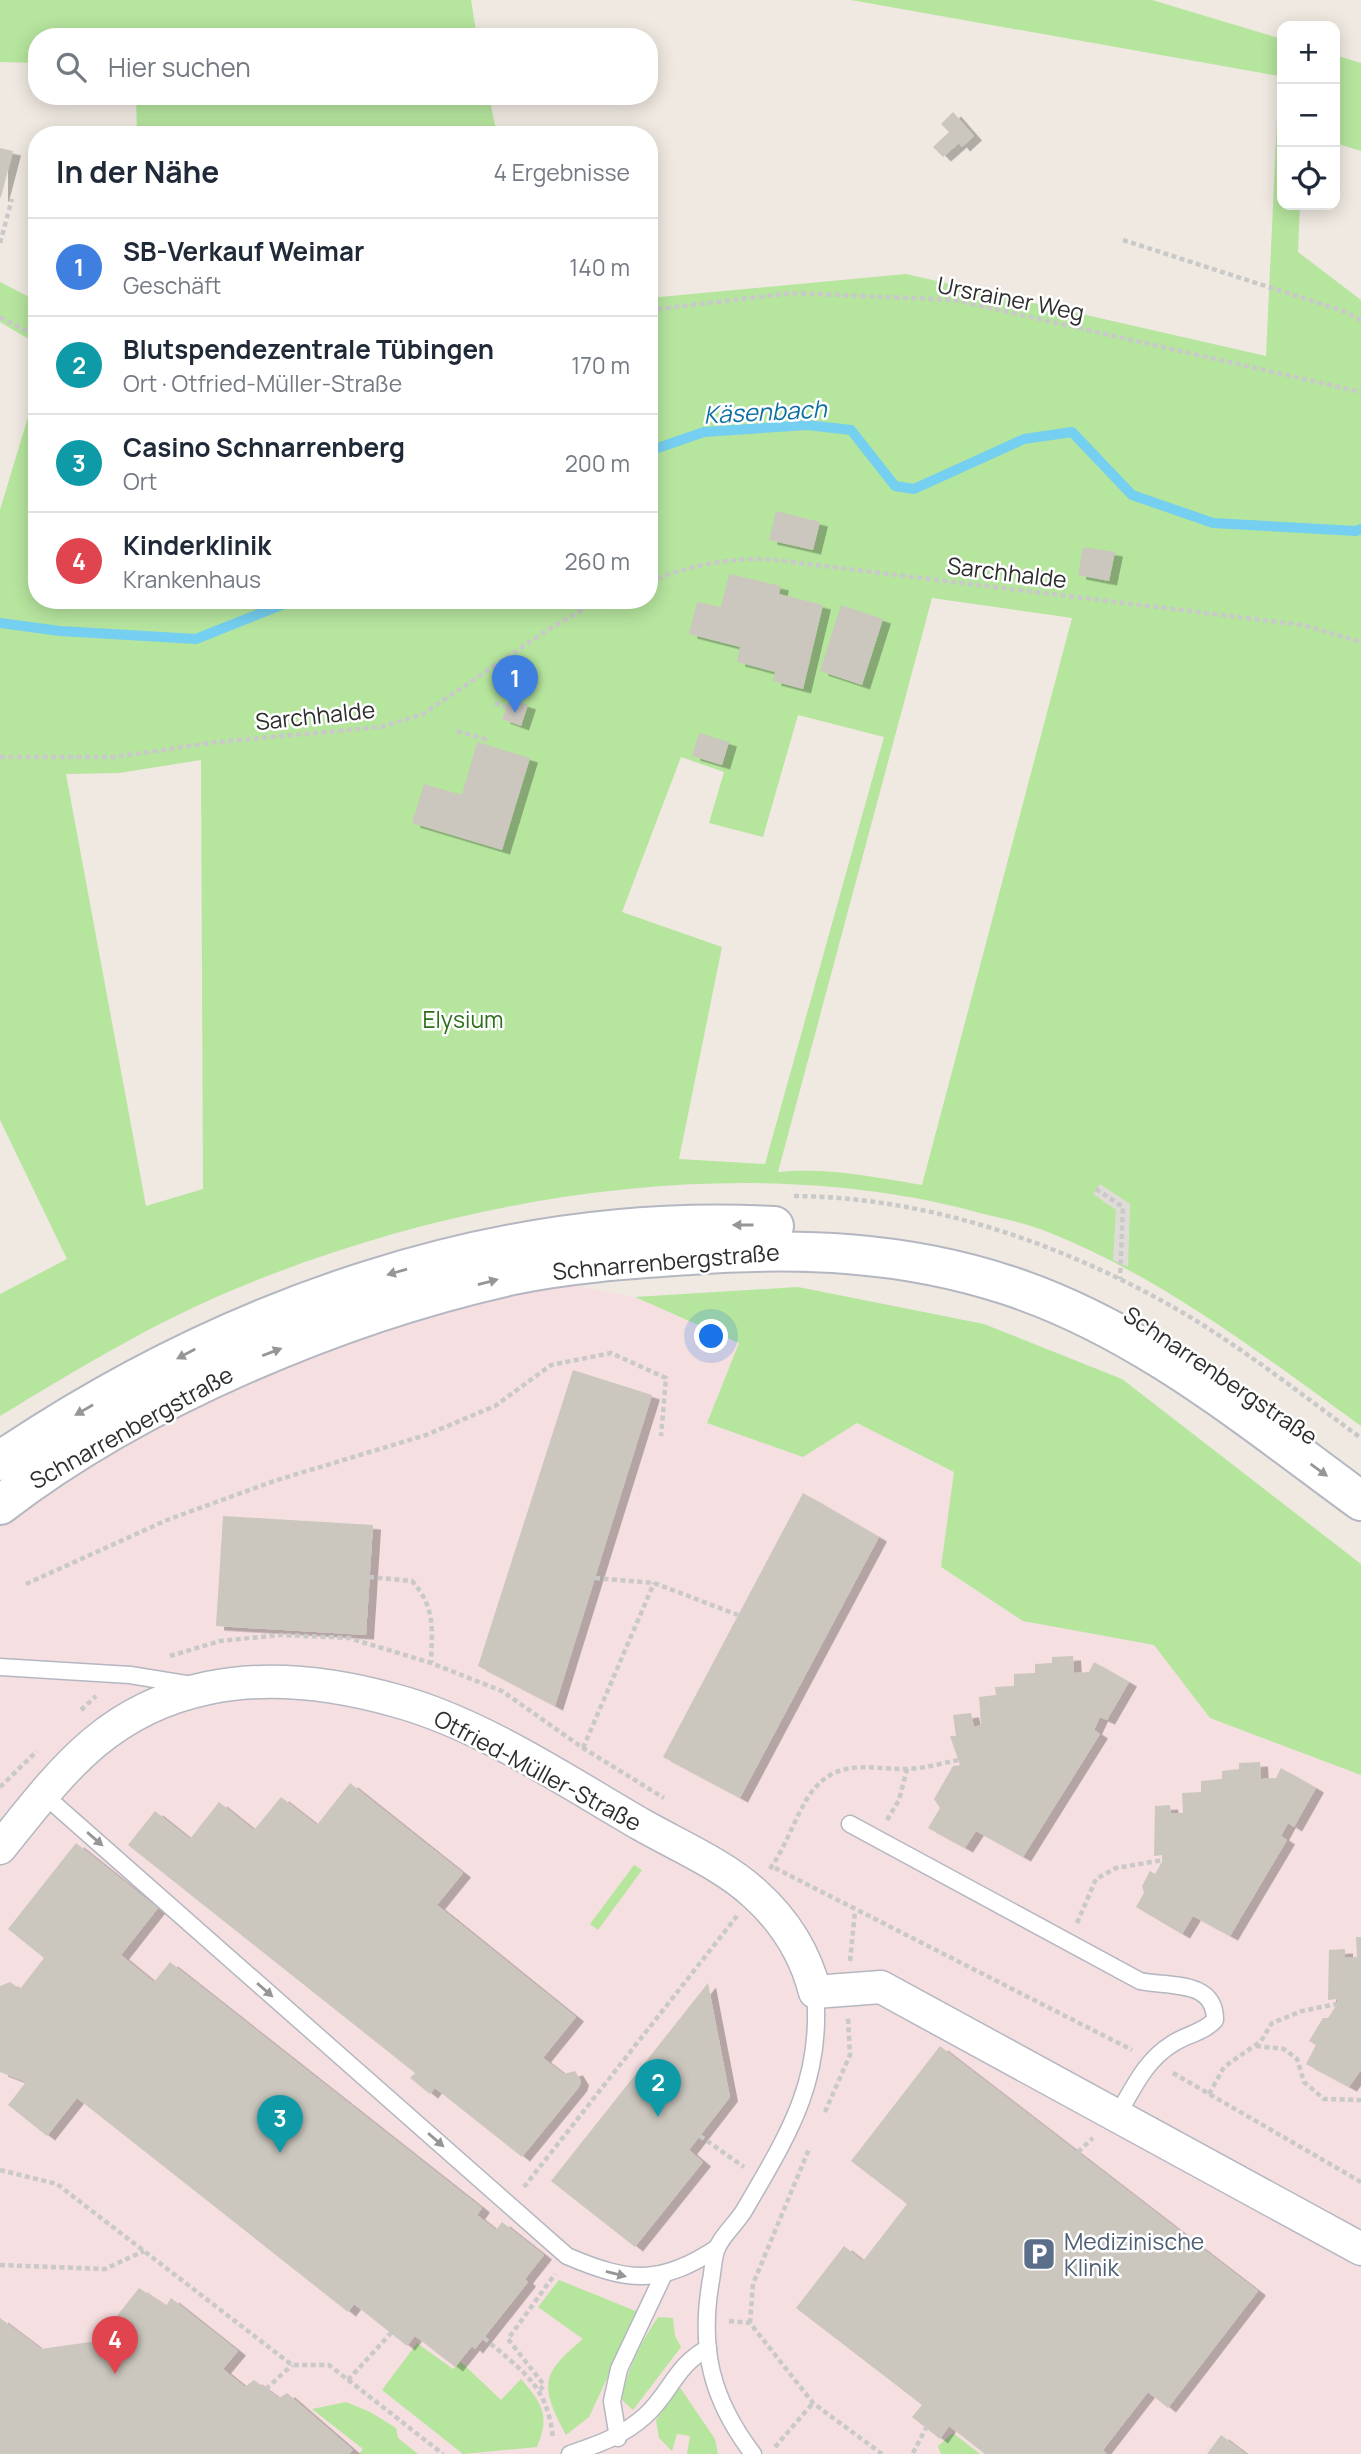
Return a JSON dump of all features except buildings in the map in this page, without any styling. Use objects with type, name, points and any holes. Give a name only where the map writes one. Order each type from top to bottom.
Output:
[{"type":"street","name":"Schnarrenbergstraße","points":[[0,1461],[195,1348],[344,1287],[510,1244],[636,1229],[768,1226],[856,1230],[920,1240],[1017,1263],[1062,1281],[1161,1330],[1361,1470]]},
{"type":"street","name":"Schnarrenbergstraße","points":[[0,1505],[34,1479],[145,1414],[255,1359],[367,1315],[514,1275],[634,1259],[756,1250],[854,1252],[933,1263],[1009,1285],[1078,1313],[1188,1375],[1361,1501]]},
{"type":"street","name":"Otfried-Müller-Straße","points":[[0,1848],[69,1763],[103,1734],[141,1712],[208,1688],[276,1682],[334,1686],[418,1708],[497,1744],[697,1856],[754,1892],[790,1933],[803,1955],[815,1992]]},
{"type":"street","points":[[815,1992],[881,1987],[1361,2249]]},
{"type":"lane","points":[[0,1667],[130,1675],[208,1688]]},
{"type":"lane","points":[[43,1794],[567,2256],[628,2277],[663,2276],[692,2265],[717,2248]]},
{"type":"lane","points":[[850,1824],[1140,1980],[1164,1986],[1178,1983],[1198,1990],[1209,1998],[1215,2009],[1215,2020],[1207,2029],[1174,2042],[1150,2059],[1118,2114]]},
{"type":"lane","name":"Otfried-Müller-Straße","points":[[753,2454],[732,2425],[721,2401],[712,2376],[704,2318],[717,2248],[743,2212],[794,2121],[807,2090],[817,2040],[815,1992]]},
{"type":"lane","points":[[618,2438],[612,2400],[620,2369],[663,2276]]},
{"type":"lane","points":[[570,2454],[618,2438],[648,2414],[689,2358],[708,2348]]},
{"type":"path","points":[[0,243],[12,199]]},
{"type":"path","points":[[1123,240],[1343,311],[1361,320]]},
{"type":"path","name":"Ursrainer Weg","points":[[658,309],[792,293],[955,300],[1361,392]]},
{"type":"path","points":[[0,317],[28,331]]},
{"type":"path","name":"Sarchhalde","points":[[658,577],[741,557],[775,559],[1303,625],[1361,642]]},
{"type":"path","name":"Sarchhalde","points":[[0,757],[114,757],[217,742],[382,727],[423,714],[546,631],[584,609]]},
{"type":"path","points":[[495,704],[507,707]]},
{"type":"path","points":[[457,731],[485,739],[484,744]]},
{"type":"path","points":[[1096,1189],[1123,1208],[1119,1279]]},
{"type":"path","points":[[26,1584],[167,1520],[274,1481],[426,1435],[495,1406],[551,1365],[611,1353],[666,1378],[662,1436]]},
{"type":"path","points":[[369,1577],[412,1581],[427,1598],[432,1628],[431,1663]]},
{"type":"path","points":[[595,1578],[654,1583],[738,1615]]},
{"type":"path","points":[[583,1748],[654,1583]]},
{"type":"path","points":[[509,2205],[754,1892],[772,1866],[808,1797],[822,1781],[839,1771],[859,1765],[907,1769],[959,1760]]},
{"type":"path","points":[[876,1838],[899,1800],[907,1769]]},
{"type":"path","points":[[763,1860],[1150,2059],[1361,2182]]},
{"type":"path","points":[[1068,1942],[1096,1879],[1116,1868],[1163,1860]]},
{"type":"path","points":[[1209,2094],[1224,2067],[1255,2045],[1272,2023],[1302,2011],[1337,2004]]},
{"type":"path","points":[[1255,2045],[1284,2049],[1297,2059],[1304,2082],[1324,2099],[1361,2100]]},
{"type":"path","points":[[700,2136],[734,2158]]},
{"type":"path","points":[[0,2171],[57,2184],[292,2365],[329,2365],[443,2454]]},
{"type":"path","points":[[0,2265],[65,2270],[106,2269],[144,2251]]},
{"type":"path","points":[[540,2390],[544,2385],[508,2339],[567,2256]]},
{"type":"path","points":[[704,2318],[750,2323],[813,2403],[882,2454]]},
{"type":"path","points":[[348,2380],[391,2333]]},
{"type":"path","points":[[484,2338],[534,2381],[540,2390],[548,2406],[553,2444]]},
{"type":"path","points":[[265,2389],[292,2365]]},
{"type":"path","points":[[769,2454],[813,2403]]},
{"type":"path","points":[[907,2454],[913,2454],[926,2428]]},
{"type":"shaded area","points":[[1100,1184],[1130,1204],[1128,1267],[1113,1260],[1116,1210],[1093,1194]]},
{"type":"shaded area","points":[[514,1275],[635,1297],[739,1343],[707,1423],[803,1457],[857,1423],[954,1472],[941,1568],[1023,1621],[1154,1645],[1211,1718],[1361,1775],[1361,2454],[0,2454],[0,1505],[145,1414]]},
{"type":"green space","points":[[0,0],[471,0],[476,28],[28,28],[28,63],[0,62]]},
{"type":"green space","name":"Elysium","points":[[851,0],[1152,0],[1277,38],[1277,76]]},
{"type":"green space","points":[[1340,57],[1361,63],[1361,151],[1340,145]]},
{"type":"green space","points":[[136,105],[491,105],[495,126],[137,126]]},
{"type":"green space","name":"Elysium","points":[[1277,119],[1277,210],[1300,210],[1298,252],[1361,300],[1361,1426],[1248,1345],[1171,1295],[1090,1251],[1040,1229],[894,1194],[800,1185],[704,1184],[608,1191],[511,1206],[417,1228],[326,1255],[240,1287],[178,1315],[0,1416],[0,1294],[67,1259],[0,1120],[0,510],[28,417],[28,609],[658,609],[658,297],[906,274],[1266,356]],"holes":[[[932,598],[1072,618],[922,1185],[833,1172],[778,1172]],[[798,715],[884,737],[765,1164],[679,1159],[722,947],[622,912],[681,757],[724,772],[709,823],[763,837]],[[201,760],[203,1189],[146,1206],[66,774],[119,773]]]},
{"type":"green space","points":[[0,282],[28,296],[28,339],[0,322]]},
{"type":"green space","points":[[798,1287],[984,1324],[1122,1379],[1361,1564],[1361,1775],[1210,1718],[1154,1645],[1023,1621],[941,1567],[954,1472],[857,1423],[803,1457],[707,1423],[739,1343],[635,1297]]},
{"type":"green space","points":[[634,1865],[642,1870],[598,1930],[590,1924]]},
{"type":"green space","points":[[559,2280],[638,2312],[589,2417],[566,2435],[551,2404],[549,2381],[559,2362],[583,2339],[538,2307]]},
{"type":"green space","points":[[658,2317],[673,2318],[675,2336],[681,2347],[633,2410],[621,2399],[636,2356]]},
{"type":"green space","points":[[417,2343],[453,2369],[461,2362],[501,2400],[521,2379],[535,2396],[542,2411],[543,2427],[537,2447],[463,2454],[382,2390]]},
{"type":"green space","points":[[679,2386],[715,2439],[718,2454],[687,2454],[690,2436],[677,2434],[672,2451],[659,2438],[656,2420]]},
{"type":"green space","points":[[346,2402],[370,2412],[396,2428],[398,2438],[418,2454],[359,2454],[363,2449],[312,2409]]},
{"type":"green space","points":[[953,2433],[980,2454],[941,2454],[938,2446]]},
{"type":"waterway","name":"Käsenbach","points":[[658,448],[704,432],[807,425],[851,430],[895,486],[914,489],[1024,439],[1072,432],[1132,495],[1213,523],[1356,531],[1361,529]]},
{"type":"waterway","name":"Käsenbach","points":[[0,623],[60,631],[196,639],[271,609]]},
{"type":"place","name":"SB-Verkauf Weimar","points":[[515,713]]},
{"type":"place","name":"Blutspendezentrale Tübingen","points":[[658,2117]]},
{"type":"place","name":"Casino Schnarrenberg","points":[[280,2153]]},
{"type":"place","name":"Medizinische Klinik","points":[[1039,2254]]},
{"type":"place","name":"Kinderklinik","points":[[115,2374]]}]
